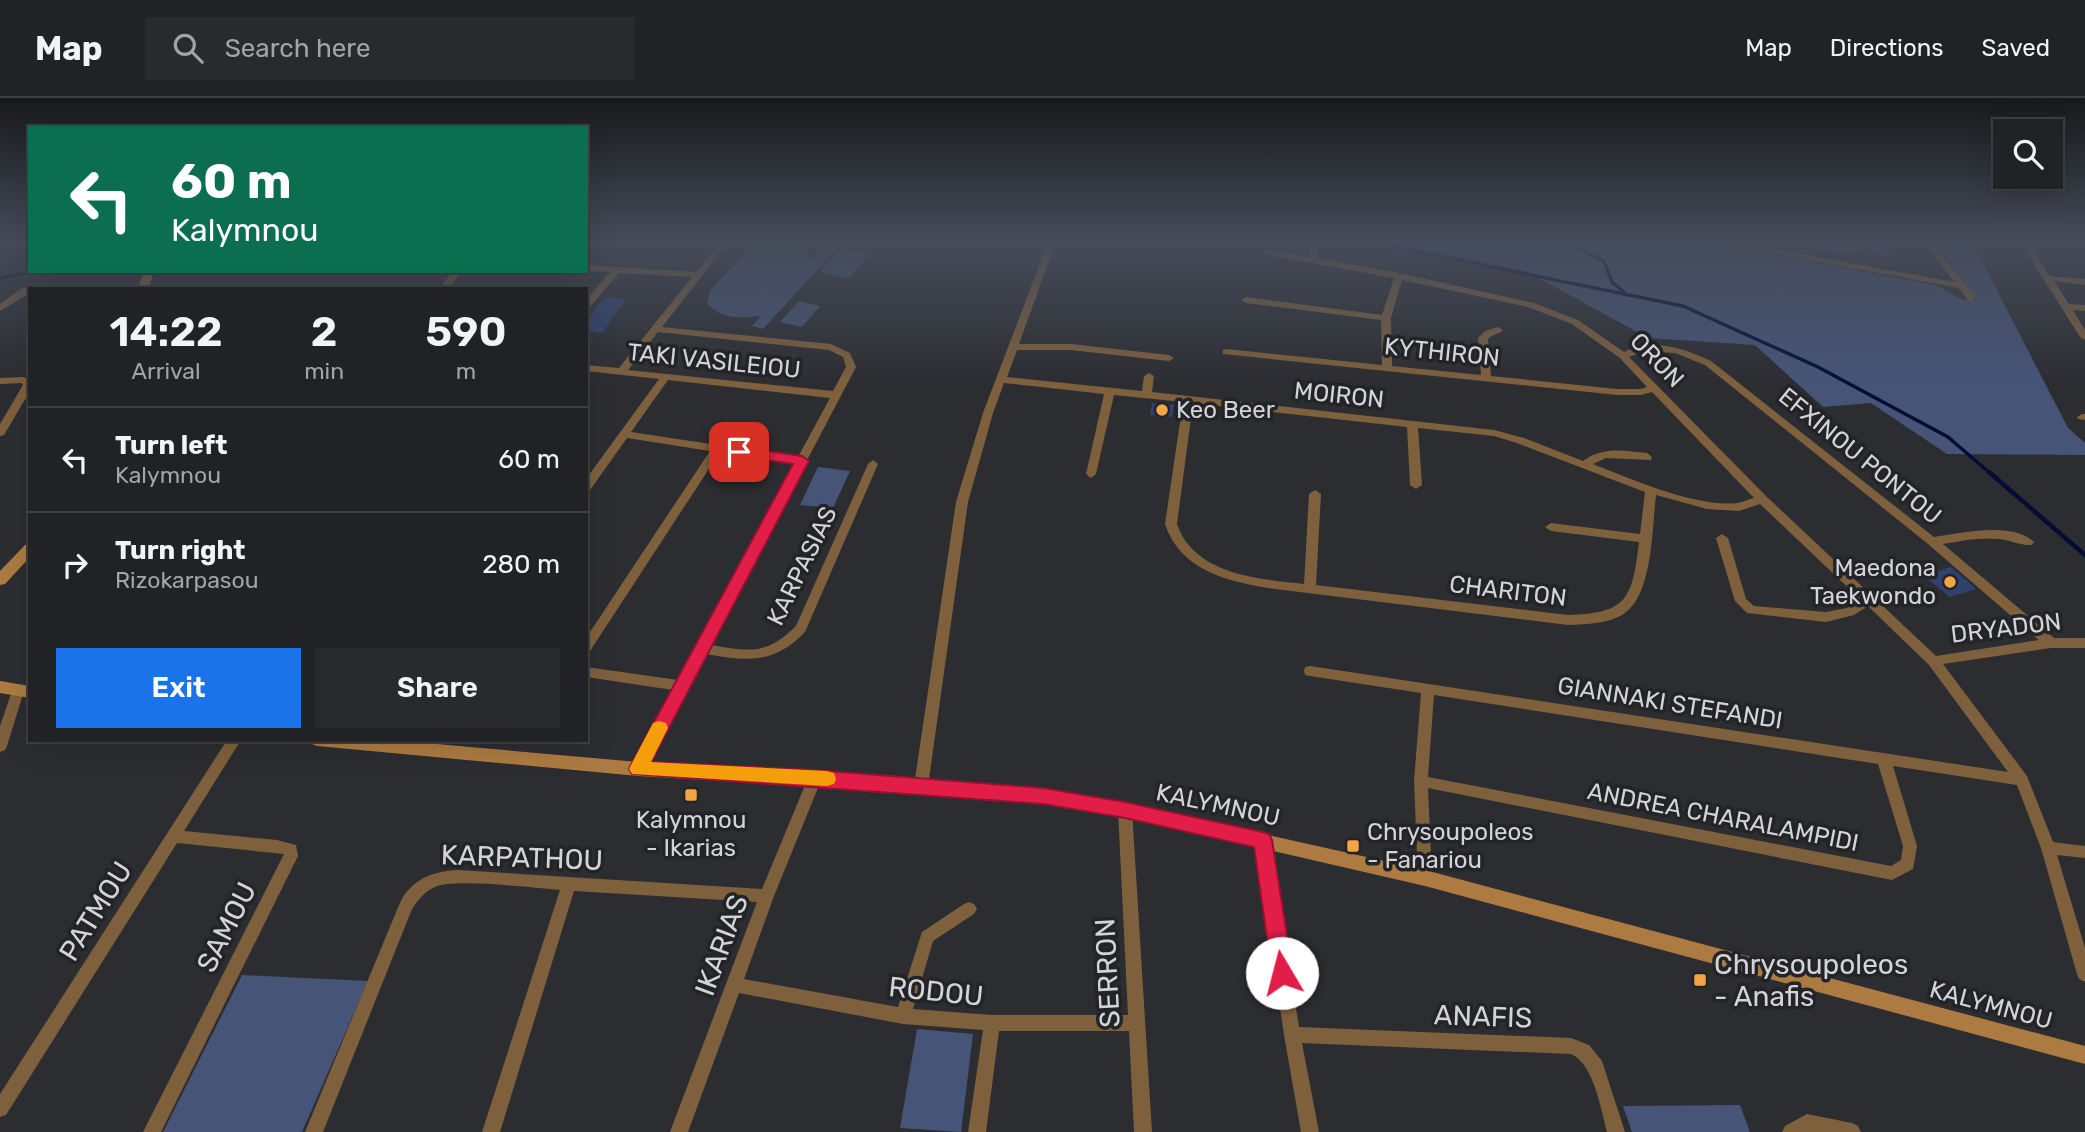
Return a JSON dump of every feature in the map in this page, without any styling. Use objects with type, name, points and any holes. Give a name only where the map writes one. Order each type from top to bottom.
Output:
[{"type":"street","points":[[588,304],[601,288]]},
{"type":"street","points":[[621,372],[687,288]]},
{"type":"street","points":[[921,786],[962,502],[974,456],[1000,379],[1034,288]]},
{"type":"street","points":[[1387,367],[1385,318],[1395,288]]},
{"type":"street","name":"ORON","points":[[1456,288],[1548,311],[1585,328],[1623,356],[1762,499],[1933,661],[2022,780],[2048,848],[2083,965]]},
{"type":"street","points":[[1964,288],[1971,298]]},
{"type":"street","points":[[2054,288],[2085,337]]},
{"type":"street","points":[[0,309],[28,290]]},
{"type":"street","points":[[1246,300],[1385,318]]},
{"type":"street","points":[[2065,307],[2085,308]]},
{"type":"street","points":[[638,769],[851,367],[847,355],[838,349],[655,329]]},
{"type":"street","points":[[1486,377],[1483,338],[1488,333],[1498,331]]},
{"type":"street","points":[[1012,347],[1038,344],[1119,355],[1168,358]]},
{"type":"street","name":"EFXINOU PONTOU","points":[[1623,356],[1633,350],[1665,349],[1684,352],[1708,363],[1932,541],[2051,643]]},
{"type":"street","name":"KYTHIRON","points":[[1226,352],[1617,392],[1641,392],[1653,388]]},
{"type":"street","name":"TAKI VASILEIOU","points":[[588,368],[836,395]]},
{"type":"street","points":[[1147,396],[1149,376]]},
{"type":"street","points":[[588,485],[665,377]]},
{"type":"street","name":"MOIRON","points":[[1000,379],[1521,438],[1663,495],[1721,505],[1749,505],[1762,499]]},
{"type":"street","points":[[0,381],[26,381],[0,433]]},
{"type":"street","points":[[1091,474],[1110,391]]},
{"type":"street","name":"CHARITON","points":[[1188,401],[1170,515],[1176,540],[1190,555],[1223,573],[1310,588],[1568,620],[1593,620],[1619,611],[1633,599],[1641,582],[1651,491]]},
{"type":"street","points":[[1412,424],[1416,485]]},
{"type":"street","points":[[624,434],[802,461]]},
{"type":"street","points":[[588,645],[717,449]]},
{"type":"street","points":[[1585,465],[1594,456],[1602,454],[1647,457]]},
{"type":"street","name":"KARPASIAS","points":[[702,649],[762,655],[774,652],[788,643],[801,629],[873,464]]},
{"type":"street","points":[[1310,588],[1315,494]]},
{"type":"street","points":[[1551,527],[1645,539]]},
{"type":"street","points":[[1932,541],[2000,533],[2028,542]]},
{"type":"street","points":[[1722,538],[1741,601],[1751,610],[1826,617],[1850,612],[1868,600]]},
{"type":"street","points":[[0,580],[28,550]]},
{"type":"street","name":"DRYADON","points":[[1933,661],[2051,643],[2085,643]]},
{"type":"street","name":"GIANNAKI STEFANDI","points":[[1310,671],[2022,780]]},
{"type":"street","points":[[588,672],[682,685]]},
{"type":"street","points":[[0,687],[24,692],[0,746]]},
{"type":"street","points":[[1425,878],[1421,781],[1428,689]]},
{"type":"street","name":"PATMOU","points":[[0,1110],[233,742]]},
{"type":"street","name":"KALYMNOU","points":[[356,742],[415,745],[638,769],[815,778],[1043,796],[1125,810],[1425,878],[2085,1055]]},
{"type":"street","name":"ANDREA CHARALAMPIDI","points":[[1421,781],[1892,873],[1908,864],[1910,846],[1884,760]]},
{"type":"street","name":"IKARIAS","points":[[679,1132],[767,896],[815,778]]},
{"type":"street","name":"SERRON","points":[[1125,810],[1143,1132]]},
{"type":"street","name":"SAMOU","points":[[152,1132],[291,856],[291,850],[278,846],[173,836]]},
{"type":"street","points":[[1263,840],[1292,1035],[1310,1132]]},
{"type":"street","points":[[2048,848],[2085,852]]},
{"type":"street","name":"KARPATHOU","points":[[314,1132],[406,905],[426,881],[440,877],[767,896]]},
{"type":"street","points":[[491,1132],[569,884]]},
{"type":"street","points":[[903,1016],[927,937],[969,909]]},
{"type":"street","name":"RODOU","points":[[734,985],[903,1016],[992,1023],[1135,1023]]},
{"type":"street","points":[[977,1132],[992,1023]]},
{"type":"street","name":"ANAFIS","points":[[1292,1035],[1571,1046],[1591,1058],[1596,1067],[1616,1132]]},
{"type":"street","points":[[1791,1132],[1807,1123],[1852,1132]]},
{"type":"shaded area","points":[[800,288],[763,329],[752,326],[761,316],[731,317],[712,308],[707,303],[710,290]]},
{"type":"shaded area","points":[[1557,288],[1942,288],[1961,299],[1977,300],[1969,288],[1996,288],[2068,428],[2085,443],[2085,455],[1947,454],[1871,403],[1823,407],[1755,345],[1648,338]]},
{"type":"shaded area","points":[[799,301],[820,306],[802,327],[780,322]]},
{"type":"shaded area","points":[[818,467],[850,471],[833,508],[800,505]]},
{"type":"shaded area","points":[[242,975],[368,981],[302,1132],[163,1132]]},
{"type":"shaded area","points":[[917,1029],[973,1034],[961,1132],[900,1128]]},
{"type":"shaded area","points":[[1740,1105],[1750,1132],[1632,1132],[1623,1106]]},
{"type":"building","points":[[605,297],[626,299],[602,333],[588,331],[588,318]]},
{"type":"building","name":"Keo Beer","points":[[1152,403],[1174,405],[1172,417],[1150,415]]},
{"type":"building","name":"Maedona Taekwondo","points":[[1950,567],[1976,589],[1950,597],[1924,576]]},
{"type":"waterway","points":[[1596,288],[1683,306],[1818,367],[1948,437],[1991,474]]},
{"type":"waterway","points":[[1620,288],[1624,292]]},
{"type":"waterway","points":[[1989,472],[2085,555]]},
{"type":"slow traffic","points":[[659,728],[638,769],[827,779]]},
{"type":"place","name":"Keo Beer","points":[[1162,410]]},
{"type":"place","name":"Maedona Taekwondo","points":[[1950,582]]},
{"type":"place","name":"Kalymnou - Ikarias","points":[[691,795]]},
{"type":"place","name":"Chrysoupoleos - Fanariou","points":[[1353,846]]},
{"type":"place","name":"Chrysoupoleos - Anafis","points":[[1700,980]]},
{"type":"route","points":[[739,452],[802,461],[638,769],[815,778],[1043,796],[1125,810],[1263,840],[1282,973]]}]
